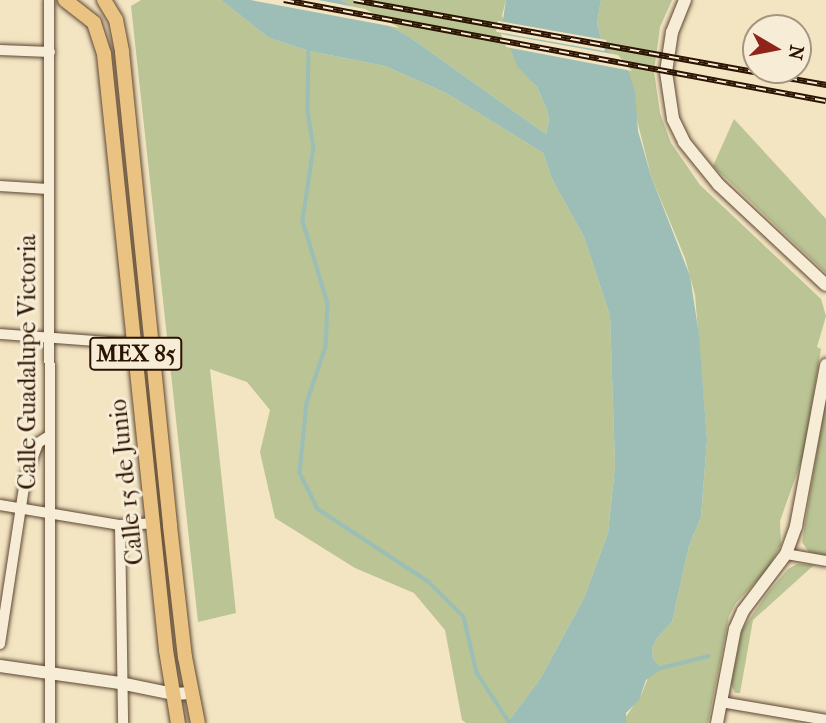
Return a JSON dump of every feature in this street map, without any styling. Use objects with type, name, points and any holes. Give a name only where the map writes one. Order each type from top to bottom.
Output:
[{"type":"main road","name":"Calle 15 de Junio","points":[[65,0],[90,18],[102,44],[178,723]]},
{"type":"main road","name":"Calle 15 de Junio","points":[[104,0],[116,20],[122,52],[170,526],[198,723]]},
{"type":"main road","points":[[124,244],[140,242]]},
{"type":"street","name":"Calle Guadalupe Victoria","points":[[49,0],[50,723]]},
{"type":"street","points":[[684,0],[669,44],[666,72],[673,119],[684,142],[719,185],[826,285]]},
{"type":"street","points":[[0,50],[50,52]]},
{"type":"street","points":[[0,186],[48,189]]},
{"type":"street","points":[[0,334],[135,344]]},
{"type":"street","points":[[717,723],[735,629],[743,611],[786,554],[796,526],[826,365]]},
{"type":"street","points":[[0,644],[19,509],[30,460],[38,443],[49,436]]},
{"type":"street","points":[[0,505],[120,525],[154,523]]},
{"type":"street","points":[[120,525],[120,683],[123,723]]},
{"type":"street","points":[[786,554],[826,561]]},
{"type":"street","points":[[0,666],[120,683],[173,694],[192,693]]},
{"type":"street","points":[[721,702],[826,720]]},
{"type":"green space","points":[[141,0],[221,0],[269,38],[309,51],[385,66],[446,93],[543,153],[553,181],[584,237],[610,316],[615,466],[608,533],[584,598],[540,679],[507,723],[466,723],[462,720],[445,630],[414,593],[355,568],[275,518],[260,452],[270,410],[247,382],[210,369],[236,613],[198,622],[131,6]]},
{"type":"green space","points":[[341,0],[506,0],[502,16],[528,77],[537,87],[547,110],[549,120],[546,134],[408,36]]},
{"type":"green space","points":[[601,0],[672,0],[660,27],[654,71],[660,113],[671,143],[700,185],[821,299],[826,316],[817,347],[821,349],[803,456],[780,521],[781,545],[767,570],[736,603],[729,616],[708,723],[626,723],[625,718],[642,693],[648,678],[661,669],[653,659],[652,648],[657,638],[672,622],[689,546],[701,517],[707,440],[695,295],[685,258],[651,176],[636,116],[601,39],[597,23]]},
{"type":"green space","points":[[734,119],[826,219],[826,273],[713,166]]},
{"type":"green space","points":[[826,398],[826,556],[809,552],[802,542]]},
{"type":"green space","points":[[797,564],[814,565],[753,620],[740,693],[735,693],[731,684],[742,630],[767,594],[788,569]]},
{"type":"water","points":[[221,0],[341,0],[408,36],[546,134],[549,120],[547,110],[537,87],[517,66],[502,26],[506,0],[601,0],[597,23],[601,39],[611,55],[628,70],[635,92],[638,131],[651,176],[690,276],[699,335],[707,440],[701,517],[689,546],[672,622],[657,638],[652,648],[653,659],[662,669],[646,680],[639,700],[626,713],[626,723],[507,723],[540,679],[584,598],[608,533],[615,466],[610,316],[584,237],[553,181],[543,153],[446,93],[385,66],[309,51],[269,38]]},
{"type":"pier","points":[[250,0],[318,0],[365,9],[400,28]]},
{"type":"pier","points":[[498,21],[606,40],[604,51],[496,32]]},
{"type":"pier","points":[[501,34],[618,55],[632,71],[506,47]]},
{"type":"waterway","points":[[309,51],[308,111],[314,147],[303,221],[328,304],[326,347],[307,403],[300,473],[318,509],[429,582],[464,617],[477,673],[510,723]]},
{"type":"waterway","points":[[661,668],[709,656]]},
{"type":"railway","points":[[284,0],[826,101]]},
{"type":"railway","points":[[354,0],[826,85]]}]
